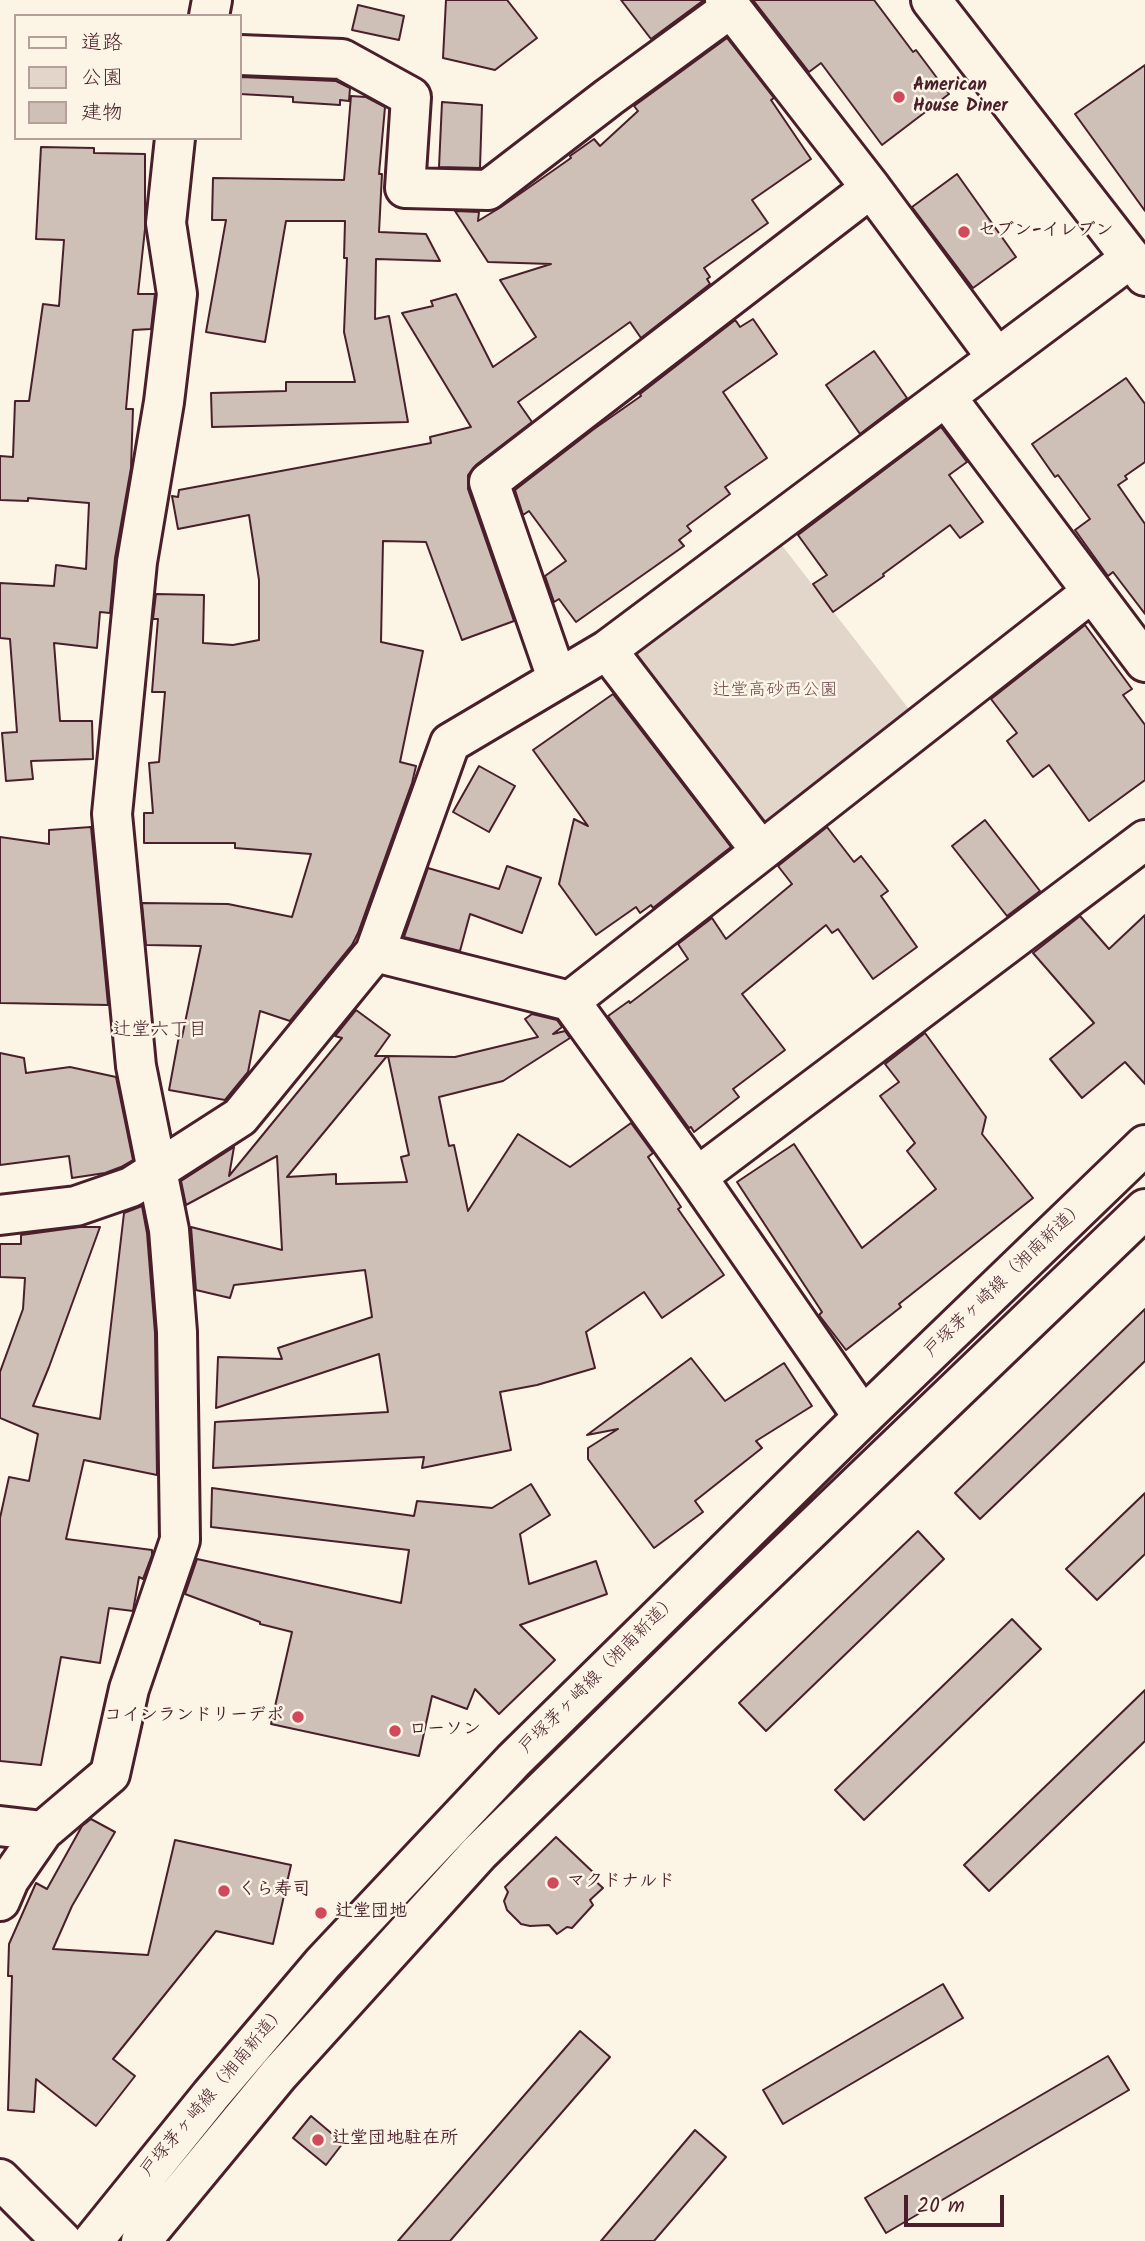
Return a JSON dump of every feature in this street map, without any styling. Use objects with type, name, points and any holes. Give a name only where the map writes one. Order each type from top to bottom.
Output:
[{"type":"street","points":[[0,1215],[76,1206],[131,1187],[240,1117],[375,952],[450,743],[607,650],[997,358],[1138,267],[931,0]]},
{"type":"street","points":[[242,55],[342,59],[411,97],[405,188],[488,190],[728,4],[871,188],[997,358]]},
{"type":"street","points":[[0,1901],[9,1880],[43,1831],[110,1774],[129,1689],[180,1540],[177,1332],[169,1230],[136,1066],[112,814],[137,562],[164,402],[177,294],[166,223],[176,140]]},
{"type":"street","points":[[557,678],[489,482],[871,188]]},
{"type":"street","points":[[946,397],[1145,662]]},
{"type":"street","points":[[570,1001],[1092,592]]},
{"type":"street","points":[[607,650],[761,851]]},
{"type":"street","points":[[697,1177],[1145,839]]},
{"type":"street","points":[[375,952],[570,1001],[697,1177],[863,1418]]},
{"type":"street","name":"戸塚茅ヶ崎線（湘南新道）","points":[[93,2241],[211,2095],[323,1963],[513,1761],[1145,1145]]},
{"type":"street","points":[[141,2241],[279,2074],[479,1853],[699,1637],[1142,1218]]},
{"type":"street","points":[[0,1826],[43,1831]]},
{"type":"street","points":[[0,2179],[62,2241]]},
{"type":"green space","name":"辻堂高砂西公園","points":[[777,539],[915,717],[763,834],[623,652]]},
{"type":"building","points":[[446,0],[507,0],[537,38],[495,70],[443,58]]},
{"type":"building","points":[[621,0],[704,0],[651,39]]},
{"type":"building","points":[[753,0],[874,0],[949,94],[882,145],[821,63],[809,72]]},
{"type":"building","points":[[358,5],[404,16],[399,40],[352,30]]},
{"type":"building","points":[[727,38],[774,98],[771,100],[811,159],[752,200],[768,223],[704,268],[710,277],[707,279],[710,284],[641,338],[630,322],[518,402],[532,422],[476,465],[468,475],[468,489],[514,621],[462,640],[426,542],[383,541],[381,642],[423,651],[400,762],[416,766],[358,933],[352,945],[290,1021],[260,1011],[248,1072],[225,1100],[169,1090],[201,946],[146,945],[142,903],[228,904],[292,917],[311,854],[235,848],[235,843],[144,843],[144,813],[153,813],[149,763],[159,762],[165,692],[152,692],[158,619],[153,619],[156,594],[204,595],[203,643],[233,645],[259,640],[259,580],[249,515],[178,529],[172,496],[178,497],[179,490],[431,443],[430,437],[471,427],[402,313],[433,306],[431,301],[456,294],[493,367],[536,337],[500,280],[551,264],[488,262],[455,211],[479,212],[478,221],[571,158],[570,156],[594,139],[600,146],[638,111],[634,106]]},
{"type":"building","points":[[1145,65],[1145,211],[1075,114]]},
{"type":"building","points":[[242,77],[336,81],[350,88],[349,101],[340,100],[340,105],[293,102],[293,97],[242,94]]},
{"type":"building","points":[[351,96],[366,97],[385,107],[379,174],[382,174],[379,232],[426,234],[440,261],[376,259],[375,319],[389,316],[408,422],[212,427],[211,393],[286,391],[286,382],[355,382],[344,332],[347,258],[344,258],[345,221],[286,221],[265,342],[206,332],[226,220],[212,220],[213,178],[344,180]]},
{"type":"building","points":[[442,102],[482,105],[480,168],[439,167]]},
{"type":"building","points":[[41,147],[94,148],[94,153],[145,154],[145,229],[138,294],[155,294],[151,329],[133,330],[126,409],[133,409],[131,468],[115,558],[110,613],[100,612],[97,648],[54,643],[60,721],[92,721],[93,759],[31,761],[33,779],[6,781],[2,733],[17,732],[10,639],[0,638],[0,583],[54,586],[56,565],[86,569],[89,503],[28,498],[28,501],[0,500],[0,456],[13,457],[15,401],[29,401],[43,304],[59,306],[64,240],[36,239]]},
{"type":"building","name":"セブン-イレブン","points":[[957,174],[1016,257],[973,288],[912,207]]},
{"type":"building","points":[[753,319],[777,354],[723,392],[767,458],[725,487],[730,494],[687,526],[691,531],[679,540],[684,546],[576,622],[559,599],[554,602],[545,576],[566,561],[529,511],[523,515],[515,490],[641,396],[640,394],[734,321],[740,327]]},
{"type":"building","points":[[874,351],[907,398],[860,434],[826,385]]},
{"type":"building","points":[[1126,378],[1145,404],[1145,462],[1125,476],[1127,479],[1118,485],[1145,524],[1145,614],[1113,572],[1108,576],[1075,530],[1090,519],[1032,444]]},
{"type":"building","points":[[941,427],[967,462],[949,475],[983,522],[960,538],[950,525],[833,612],[813,584],[827,575],[798,535]]},
{"type":"building","points":[[1085,625],[1132,689],[1123,695],[1145,725],[1145,780],[1089,821],[1049,765],[1033,777],[1007,741],[1017,733],[991,699]]},
{"type":"building","points":[[613,694],[731,847],[653,908],[651,905],[640,913],[636,907],[596,935],[559,884],[574,819],[588,826],[533,750]]},
{"type":"building","points":[[479,766],[515,786],[489,832],[453,812]]},
{"type":"building","points":[[985,820],[1040,891],[1007,916],[952,846]]},
{"type":"building","points":[[91,827],[108,1005],[0,1003],[0,837],[49,844],[49,830]]},
{"type":"building","points":[[827,827],[854,862],[861,856],[888,891],[881,896],[917,947],[873,979],[838,929],[832,933],[826,925],[742,994],[785,1050],[733,1089],[739,1097],[694,1132],[608,1016],[629,1001],[630,1003],[688,959],[678,944],[712,918],[726,939],[792,884],[778,866]]},
{"type":"building","points":[[507,866],[541,878],[522,933],[470,914],[460,951],[404,937],[428,868],[499,889]]},
{"type":"building","points":[[1145,915],[1145,1084],[1125,1062],[1082,1098],[1050,1059],[1094,1023],[1033,953],[1080,916],[1109,949]]},
{"type":"building","points":[[356,1010],[390,1035],[375,1056],[387,1056],[287,1177],[336,1174],[336,1184],[407,1182],[401,1157],[409,1155],[388,1056],[455,1057],[538,1037],[525,1019],[532,1014],[557,1020],[562,1027],[553,1034],[565,1031],[570,1038],[503,1081],[439,1097],[449,1146],[454,1145],[468,1211],[518,1134],[570,1167],[631,1123],[653,1153],[648,1157],[681,1207],[678,1209],[724,1275],[662,1318],[644,1292],[586,1332],[595,1368],[537,1385],[500,1392],[511,1450],[422,1468],[424,1457],[213,1468],[215,1422],[388,1412],[379,1354],[216,1408],[218,1357],[282,1359],[278,1348],[372,1317],[365,1270],[234,1285],[230,1298],[196,1290],[191,1227],[282,1250],[277,1156],[186,1205],[181,1181],[234,1147],[229,1176],[342,1038],[335,1036]]},
{"type":"building","points":[[925,1033],[986,1117],[982,1134],[1033,1198],[899,1304],[901,1307],[846,1350],[819,1315],[822,1312],[737,1182],[794,1144],[862,1248],[936,1189],[907,1151],[915,1143],[880,1096],[899,1082],[885,1064]]},
{"type":"building","points":[[0,1053],[24,1058],[26,1073],[70,1067],[116,1077],[133,1160],[105,1173],[72,1178],[69,1156],[0,1165]]},
{"type":"building","points":[[142,1206],[147,1233],[155,1333],[157,1475],[84,1460],[66,1539],[152,1550],[152,1555],[143,1579],[139,1577],[133,1611],[109,1608],[100,1663],[61,1657],[41,1765],[0,1761],[0,1518],[9,1477],[29,1481],[38,1434],[0,1418],[0,1372],[23,1309],[25,1278],[0,1277],[0,1244],[21,1244],[21,1235],[100,1227],[33,1406],[100,1419],[124,1213]]},
{"type":"building","points":[[1145,1309],[1145,1361],[980,1519],[955,1493]]},
{"type":"building","points":[[691,1358],[725,1401],[784,1363],[812,1406],[756,1441],[762,1448],[695,1501],[703,1512],[654,1548],[588,1459],[588,1448],[618,1429],[587,1435]]},
{"type":"building","points":[[531,1484],[550,1515],[520,1534],[529,1584],[596,1561],[607,1594],[520,1625],[555,1660],[499,1714],[475,1689],[467,1709],[432,1696],[419,1756],[271,1724],[292,1632],[260,1624],[185,1594],[197,1559],[401,1603],[409,1550],[211,1527],[212,1488],[414,1516],[417,1501],[492,1508]]},
{"type":"building","points":[[1145,1493],[1145,1554],[1097,1600],[1066,1569]]},
{"type":"building","points":[[918,1531],[944,1559],[766,1731],[739,1703]]},
{"type":"building","points":[[1012,1619],[1041,1649],[864,1820],[835,1790]]},
{"type":"building","points":[[1145,1690],[1145,1741],[989,1891],[964,1865]]},
{"type":"building","points":[[91,1819],[115,1832],[72,1906],[53,1949],[148,1955],[175,1840],[291,1865],[273,1944],[216,1931],[113,2059],[135,2076],[96,2126],[36,2079],[34,2112],[8,2110],[12,1976],[8,1976],[9,1944],[36,1883],[47,1889],[82,1826]]},
{"type":"building","name":"マクドナルド","points":[[556,1837],[596,1875],[593,1879],[603,1888],[590,1900],[593,1905],[572,1928],[567,1927],[557,1934],[549,1925],[521,1924],[507,1910],[504,1901],[508,1892],[505,1887]]},
{"type":"building","points":[[943,1984],[963,2018],[783,2124],[763,2090]]},
{"type":"building","points":[[580,2031],[610,2057],[450,2241],[398,2241]]},
{"type":"building","points":[[1108,2056],[1129,2090],[886,2233],[865,2198]]},
{"type":"building","name":"辻堂団地駐在所","points":[[311,2116],[343,2143],[326,2165],[293,2138]]},
{"type":"building","points":[[695,2130],[726,2157],[654,2241],[601,2241]]},
{"type":"place","name":"American House Diner","points":[[899,97]]},
{"type":"place","name":"セブン-イレブン","points":[[964,232]]},
{"type":"place","name":"コインランドリーデポ","points":[[298,1717]]},
{"type":"place","name":"ローソン","points":[[395,1731]]},
{"type":"place","name":"マクドナルド","points":[[553,1883]]},
{"type":"place","name":"くら寿司","points":[[224,1891]]},
{"type":"place","name":"辻堂団地","points":[[321,1913]]},
{"type":"place","name":"辻堂団地駐在所","points":[[318,2140]]},
{"type":"district","name":"辻堂六丁目","points":[[160,1032]]}]
